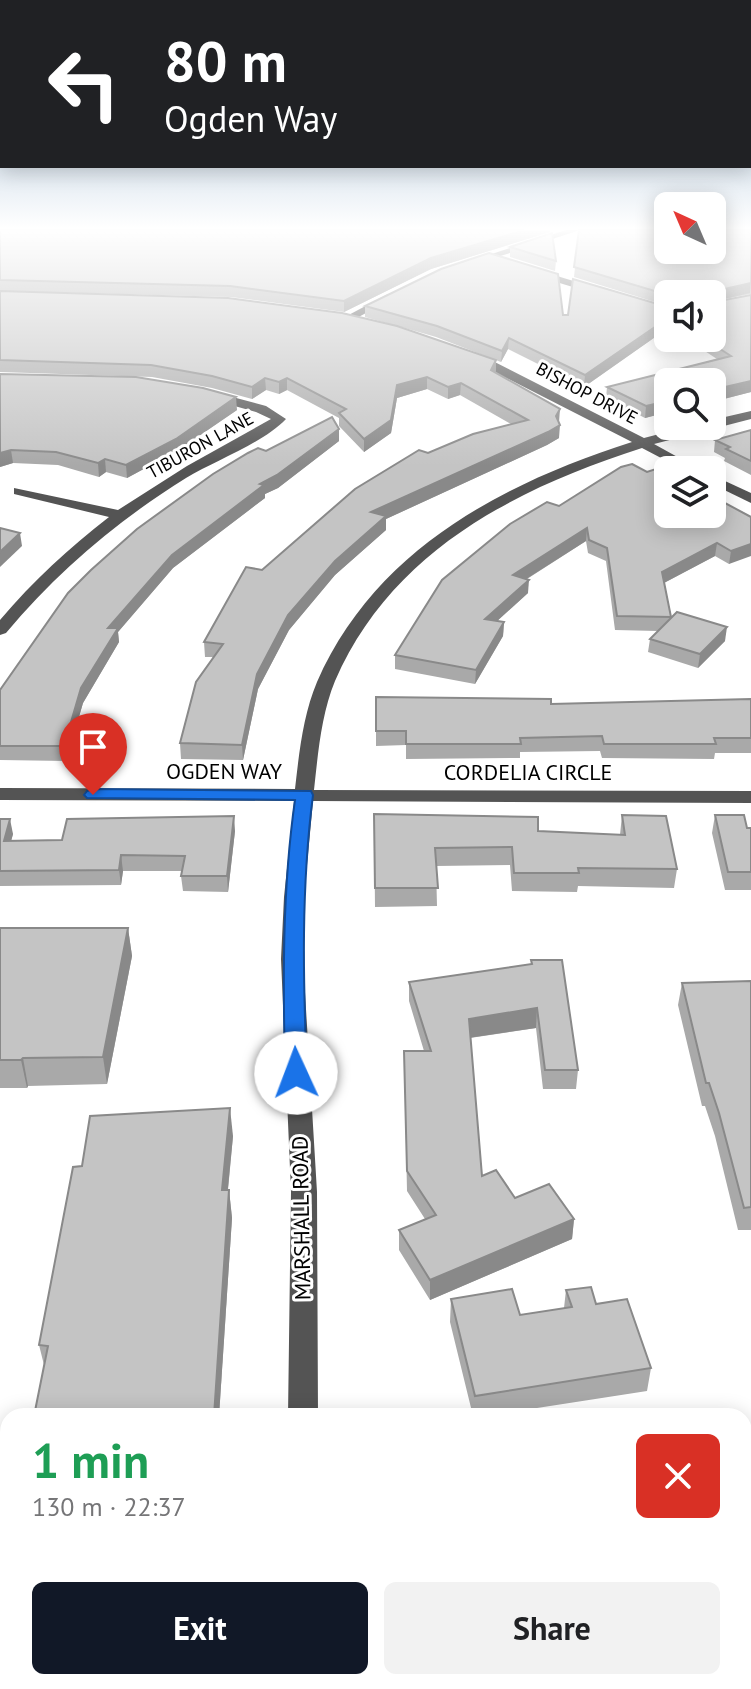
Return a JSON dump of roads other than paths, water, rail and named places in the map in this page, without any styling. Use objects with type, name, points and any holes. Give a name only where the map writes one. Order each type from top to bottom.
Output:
[{"type":"street","points":[[361,309],[344,317],[363,322]]},
{"type":"street","name":"BISHOP DRIVE","points":[[457,349],[523,379],[640,442]]},
{"type":"street","name":"TIBURON LANE","points":[[0,630],[59,564],[119,515],[174,478],[280,419],[261,409],[195,391]]},
{"type":"street","points":[[726,421],[751,415]]},
{"type":"street","name":"MARSHALL ROAD","points":[[303,1408],[303,1161],[292,956],[298,843],[310,740],[332,669],[374,600],[443,535],[515,491],[567,467],[654,439]]},
{"type":"street","points":[[640,442],[667,456]]},
{"type":"street","points":[[726,486],[751,499]]},
{"type":"street","points":[[19,491],[119,515]]},
{"type":"street","name":"OGDEN WAY","points":[[0,794],[304,795]]},
{"type":"street","name":"CORDELIA CIRCLE","points":[[304,795],[751,797]]}]
